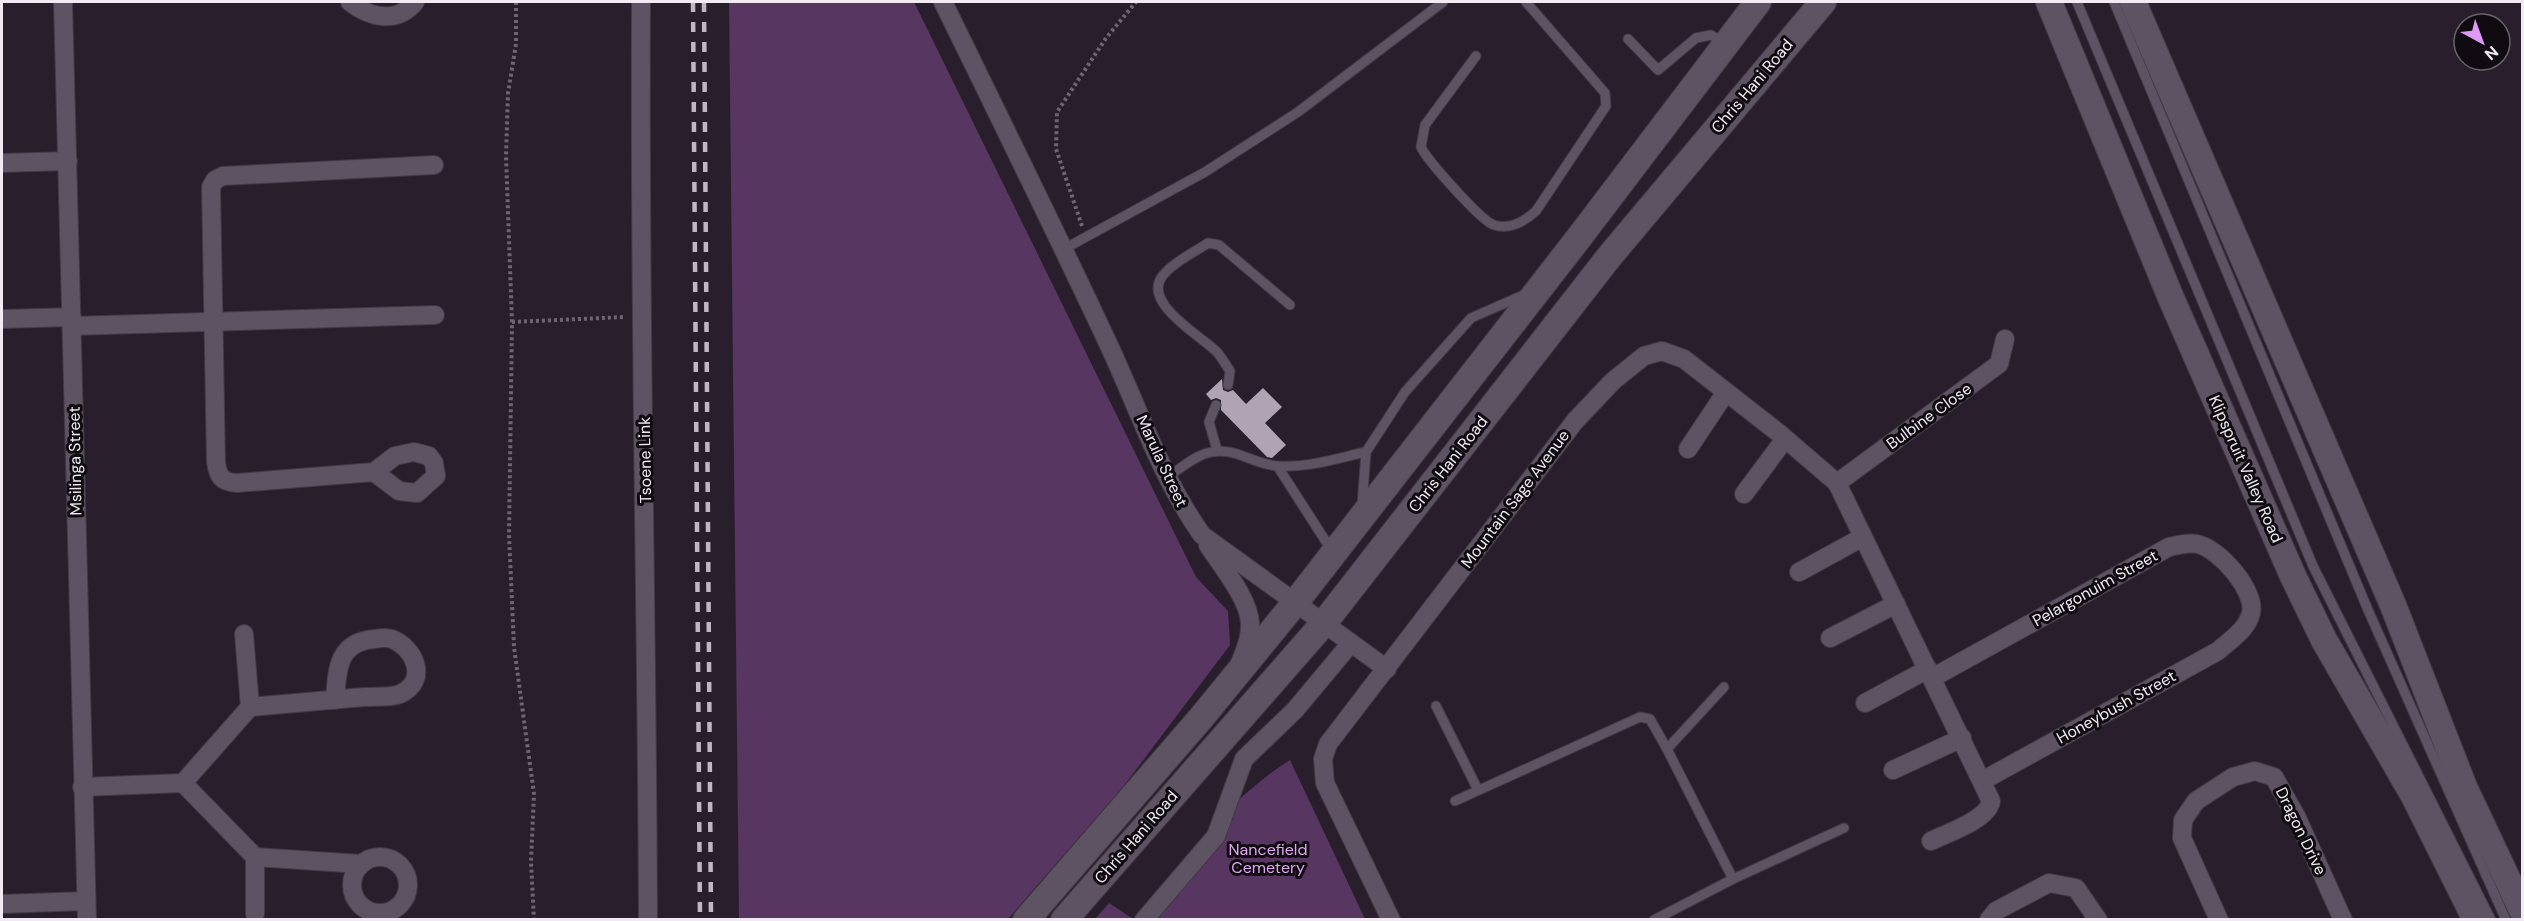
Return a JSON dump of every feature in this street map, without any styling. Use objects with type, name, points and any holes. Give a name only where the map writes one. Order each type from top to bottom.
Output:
[{"type":"main road","name":"Chris Hani Road","points":[[1026,920],[1201,718],[1295,603],[1758,2]]},
{"type":"main road","name":"Chris Hani Road","points":[[1064,920],[1324,623],[1609,257],[1822,2]]},
{"type":"main road","name":"Klipspruit Valley Road","points":[[2049,2],[2171,298],[2293,576],[2324,640],[2414,796],[2476,920]]},
{"type":"main road","points":[[2133,2],[2388,595],[2464,787],[2523,910]]},
{"type":"street","name":"Msilinga Street","points":[[63,2],[87,920]]},
{"type":"street","points":[[350,2],[363,10],[386,17],[402,14],[415,2]]},
{"type":"street","name":"Tsoene Link","points":[[641,2],[648,920]]},
{"type":"street","name":"Marula Street","points":[[943,2],[1064,249],[1168,477],[1189,516],[1202,535],[1324,623]]},
{"type":"street","points":[[2,163],[68,161]]},
{"type":"street","points":[[374,472],[237,483],[222,480],[217,471],[216,462],[211,190],[213,182],[218,177],[434,165]]},
{"type":"street","points":[[2,319],[72,322],[214,322],[435,315]]},
{"type":"street","name":"Bulbine Close","points":[[1837,483],[1999,364],[2005,339]]},
{"type":"street","name":"Mountain Sage Avenue","points":[[1391,920],[1325,783],[1322,771],[1328,744],[1575,421],[1636,361],[1662,351],[1684,359],[1726,392]]},
{"type":"street","points":[[1688,449],[1726,392],[1837,483],[1991,801],[1990,809],[1983,816],[1931,841]]},
{"type":"street","points":[[1744,494],[1785,439]]},
{"type":"street","points":[[1202,535],[1247,607],[1250,621],[1249,639],[1237,674]]},
{"type":"street","points":[[1798,572],[1863,537]]},
{"type":"street","name":"Pelargonuim Street","points":[[1864,703],[1930,674],[2169,547],[2198,544],[2226,562],[2246,589],[2253,603],[2251,615],[2245,627]]},
{"type":"street","points":[[1830,638],[1896,604]]},
{"type":"street","points":[[1324,623],[1387,669]]},
{"type":"street","name":"Honeybush Street","points":[[1982,780],[2218,651],[2245,627]]},
{"type":"street","points":[[244,634],[250,707]]},
{"type":"street","points":[[82,787],[183,783],[250,707],[335,700],[400,694],[413,685],[418,671],[413,656],[403,645],[390,638],[365,640],[348,649],[338,665],[335,700]]},
{"type":"street","points":[[1144,920],[1216,836],[1244,759],[1295,710],[1351,643]]},
{"type":"street","points":[[1893,770],[1962,738]]},
{"type":"street","name":"Dragon Drive","points":[[2219,920],[2182,838],[2183,820],[2196,801],[2233,777],[2255,771],[2274,777],[2297,818],[2343,920]]},
{"type":"street","points":[[183,783],[255,857],[361,864]]},
{"type":"street","points":[[255,857],[255,914]]},
{"type":"street","points":[[1989,920],[1996,911],[2049,883],[2076,888],[2098,920]]},
{"type":"street","points":[[2,904],[86,901]]},
{"type":"lane","points":[[1064,249],[1205,172],[1298,112],[1443,2]]},
{"type":"lane","points":[[1476,56],[1425,125],[1421,147],[1482,217],[1495,226],[1508,227],[1523,221],[1536,211],[1606,106],[1605,93],[1526,2]]},
{"type":"lane","name":"Klipspruit Valley Road","points":[[2077,2],[2313,566],[2491,920]]},
{"type":"lane","points":[[2114,2],[2368,610],[2506,920]]},
{"type":"lane","points":[[1628,39],[1658,70],[1700,36],[1711,35],[1726,44]]},
{"type":"lane","points":[[1228,385],[1230,371],[1216,352],[1173,315],[1162,301],[1158,290],[1159,282],[1165,272],[1208,243],[1219,245],[1290,305]]},
{"type":"lane","points":[[1362,516],[1366,452],[1405,392],[1471,318],[1501,303],[1537,290]]},
{"type":"lane","points":[[1216,405],[1209,422],[1217,450]]},
{"type":"lane","points":[[1168,477],[1195,457],[1217,450],[1231,451],[1278,466],[1312,464],[1366,452]]},
{"type":"lane","points":[[1278,466],[1333,553]]},
{"type":"lane","points":[[1667,749],[1724,687]]},
{"type":"lane","points":[[1436,706],[1478,790]]},
{"type":"lane","points":[[1455,801],[1640,717],[1650,719],[1733,879]]},
{"type":"lane","points":[[1654,920],[1733,879],[1844,828]]},
{"type":"path","points":[[516,2],[516,44],[508,93],[507,145],[512,322],[509,535],[514,647],[534,794],[531,862],[534,920]]},
{"type":"path","points":[[1087,237],[1056,149],[1057,112],[1106,38],[1136,2]]},
{"type":"path","points":[[512,322],[642,316]]},
{"type":"green space","points":[[729,2],[914,2],[1196,577],[1228,611],[1230,645],[1123,787],[1008,919],[739,919]]},
{"type":"green space","name":"Nancefield Cemetery","points":[[1290,760],[1365,919],[1133,920],[1225,813],[1267,776]]},
{"type":"green space","points":[[1109,903],[1133,919],[1095,919]]},
{"type":"building","points":[[1222,379],[1223,390],[1228,392],[1233,390],[1246,404],[1263,388],[1282,407],[1265,423],[1286,445],[1272,458],[1267,457],[1221,410],[1221,400],[1216,398],[1211,400],[1206,394]]},
{"type":"railway","points":[[693,2],[700,920]]},
{"type":"railway","points":[[704,2],[711,920]]}]
